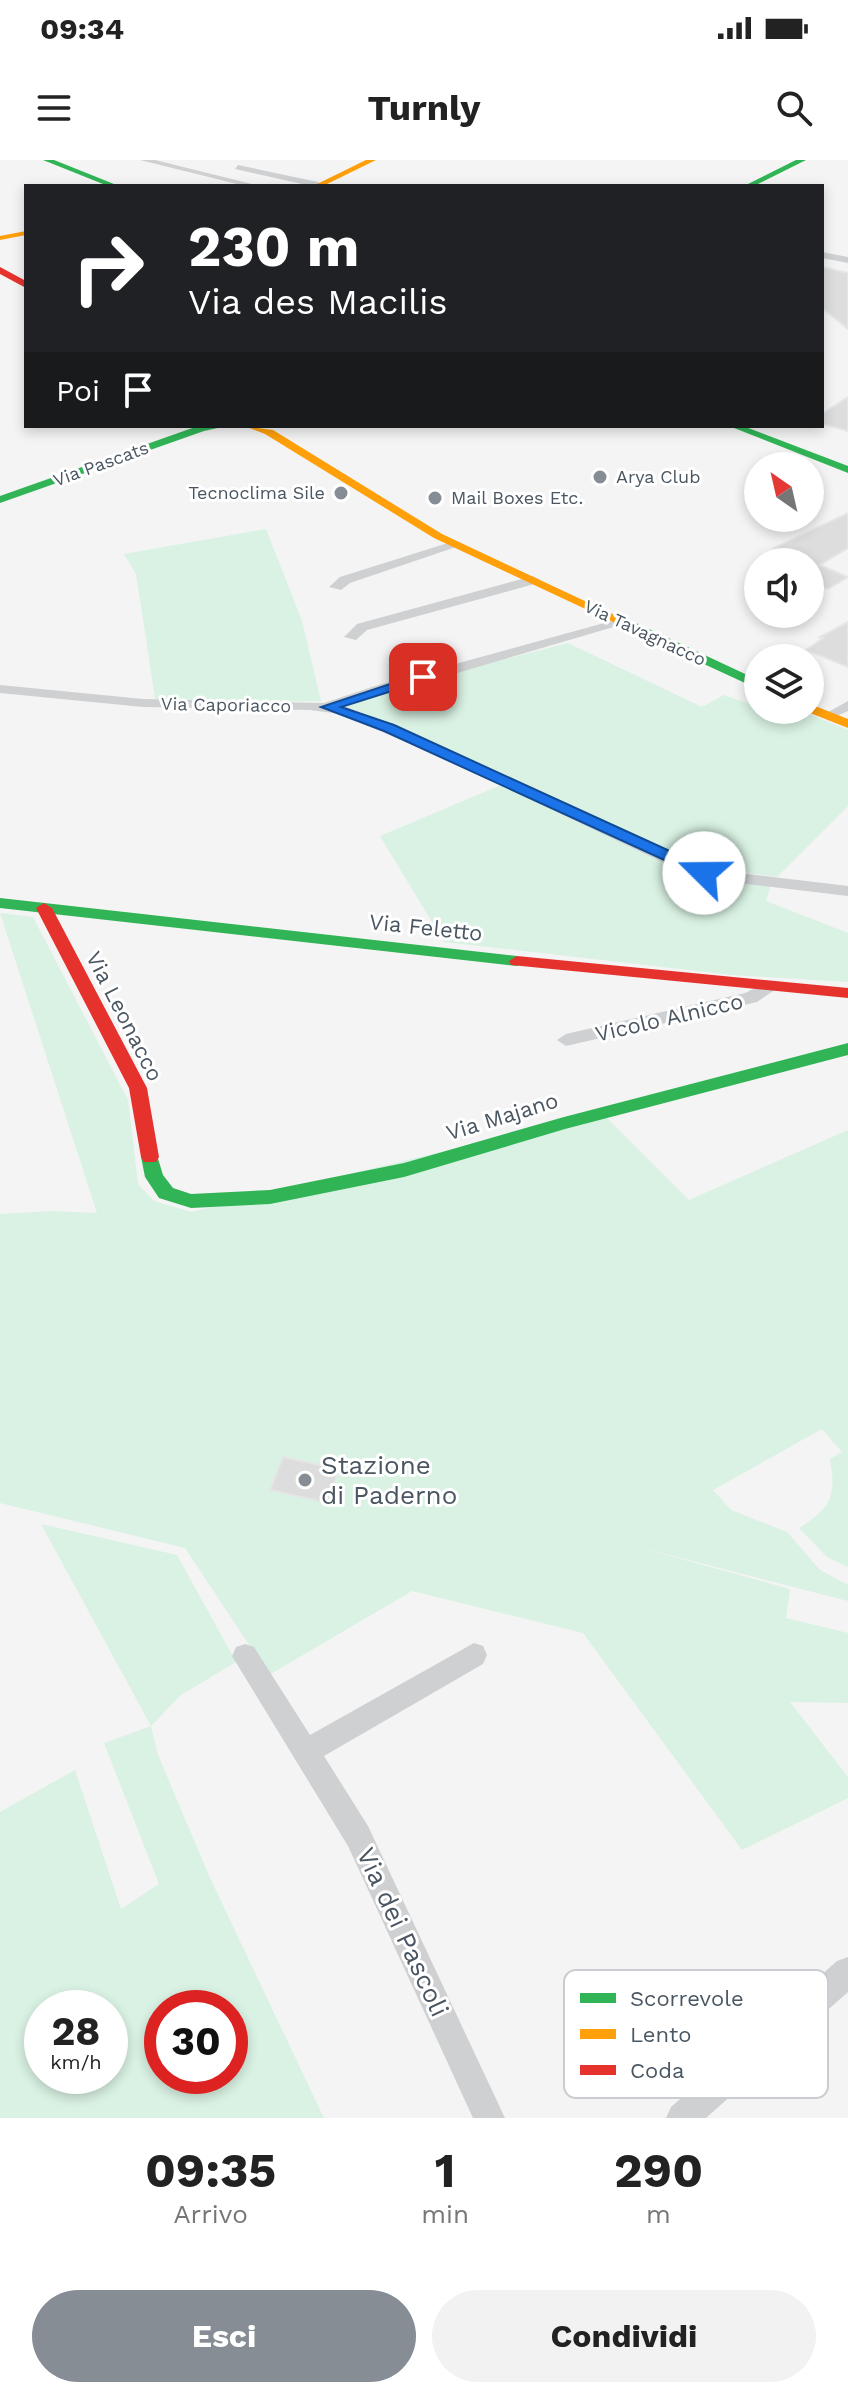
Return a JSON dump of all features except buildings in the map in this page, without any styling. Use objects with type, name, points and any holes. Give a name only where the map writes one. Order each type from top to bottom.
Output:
[{"type":"street","points":[[47,160],[110,184]]},
{"type":"street","points":[[144,160],[247,184]]},
{"type":"street","points":[[322,184],[372,160]]},
{"type":"street","points":[[752,184],[802,160]]},
{"type":"street","points":[[238,167],[310,184]]},
{"type":"street","points":[[0,238],[24,233]]},
{"type":"street","points":[[824,255],[848,260]]},
{"type":"street","points":[[0,270],[24,284]]},
{"type":"street","name":"Via Pascats","points":[[0,500],[201,428]]},
{"type":"street","points":[[739,428],[845,469]]},
{"type":"street","name":"Via Tavagnacco","points":[[269,429],[456,545],[744,679]]},
{"type":"street","points":[[336,587],[345,580],[456,545]]},
{"type":"street","points":[[351,637],[362,627],[533,580]]},
{"type":"street","points":[[328,707],[380,689],[620,623]]},
{"type":"street","name":"Via Caporiacco","points":[[0,689],[143,703],[328,707],[356,714],[416,740],[685,866],[721,876],[848,891]]},
{"type":"street","points":[[828,716],[848,705]]},
{"type":"street","points":[[824,714],[848,724]]},
{"type":"street","name":"Via Feletto","points":[[0,903],[848,993]]},
{"type":"street","name":"Via Leonacco","points":[[44,908],[133,1076],[141,1099],[154,1177],[166,1193]]},
{"type":"street","name":"Vicolo Alnicco","points":[[566,1040],[751,998],[770,987]]},
{"type":"street","name":"Via Majano","points":[[166,1193],[191,1201],[239,1201],[353,1181],[848,1049]]},
{"type":"street","points":[[306,1752],[474,1655]]},
{"type":"street","name":"Via dei Pascoli","points":[[245,1656],[358,1836],[489,2118]]},
{"type":"street","points":[[828,1990],[848,1972]]},
{"type":"street","points":[[682,2118],[705,2098]]},
{"type":"green space","points":[[266,529],[302,621],[321,701],[156,704],[136,574],[124,554]]},
{"type":"green space","points":[[568,643],[702,707],[724,695],[744,702],[744,724],[824,724],[824,720],[848,730],[848,806],[777,877],[697,866],[346,706],[402,686]]},
{"type":"green space","points":[[501,785],[692,873],[771,885],[766,901],[848,933],[848,982],[732,975],[444,942],[380,836]]},
{"type":"green space","points":[[0,913],[33,917],[128,1100],[138,1184],[154,1201],[191,1212],[602,1113],[689,1200],[848,1130],[848,1567],[827,1557],[799,1528],[818,1515],[829,1501],[832,1483],[830,1459],[842,1452],[822,1429],[713,1490],[731,1510],[787,1532],[820,1570],[848,1585],[848,1601],[634,1546],[790,1589],[786,1618],[848,1633],[848,1703],[790,1702],[848,1777],[848,1798],[742,1850],[583,1633],[412,1591],[269,1675],[185,1548],[0,1503],[0,1214],[52,1211],[97,1213]]},
{"type":"green space","points":[[41,1524],[177,1555],[236,1662],[181,1695],[151,1726]]},
{"type":"green space","points":[[151,1726],[158,1755],[210,1878],[324,2118],[0,2118],[0,1812],[75,1770],[121,1909],[159,1884],[104,1743]]},
{"type":"traffic: fast","points":[[47,160],[110,184]]},
{"type":"traffic: fast","points":[[752,184],[802,160]]},
{"type":"traffic: fast","points":[[0,500],[202,428]]},
{"type":"traffic: fast","points":[[739,428],[848,470]]},
{"type":"traffic: fast","points":[[630,625],[744,678]]},
{"type":"traffic: fast","points":[[0,903],[517,961]]},
{"type":"traffic: fast","points":[[150,1157],[154,1177],[166,1193],[191,1201],[270,1197],[404,1170],[564,1123],[848,1049]]},
{"type":"traffic: slow","points":[[321,184],[372,160]]},
{"type":"traffic: slow","points":[[0,238],[24,233]]},
{"type":"traffic: slow","points":[[256,428],[269,432],[438,536],[630,625]]},
{"type":"traffic: slow","points":[[824,714],[848,724]]},
{"type":"traffic: jam","points":[[0,270],[24,284]]},
{"type":"traffic: jam","points":[[44,908],[138,1088],[150,1157]]},
{"type":"traffic: jam","points":[[517,961],[848,993]]},
{"type":"place","name":"Arya Club","points":[[600,477]]},
{"type":"place","name":"Tecnoclima Sile","points":[[341,493]]},
{"type":"place","name":"Mail Boxes Etc.","points":[[435,498]]},
{"type":"place","name":"Stazione di Paderno","points":[[305,1480]]},
{"type":"route","points":[[423,677],[344,699],[328,707],[356,714],[389,728],[704,873]]}]
